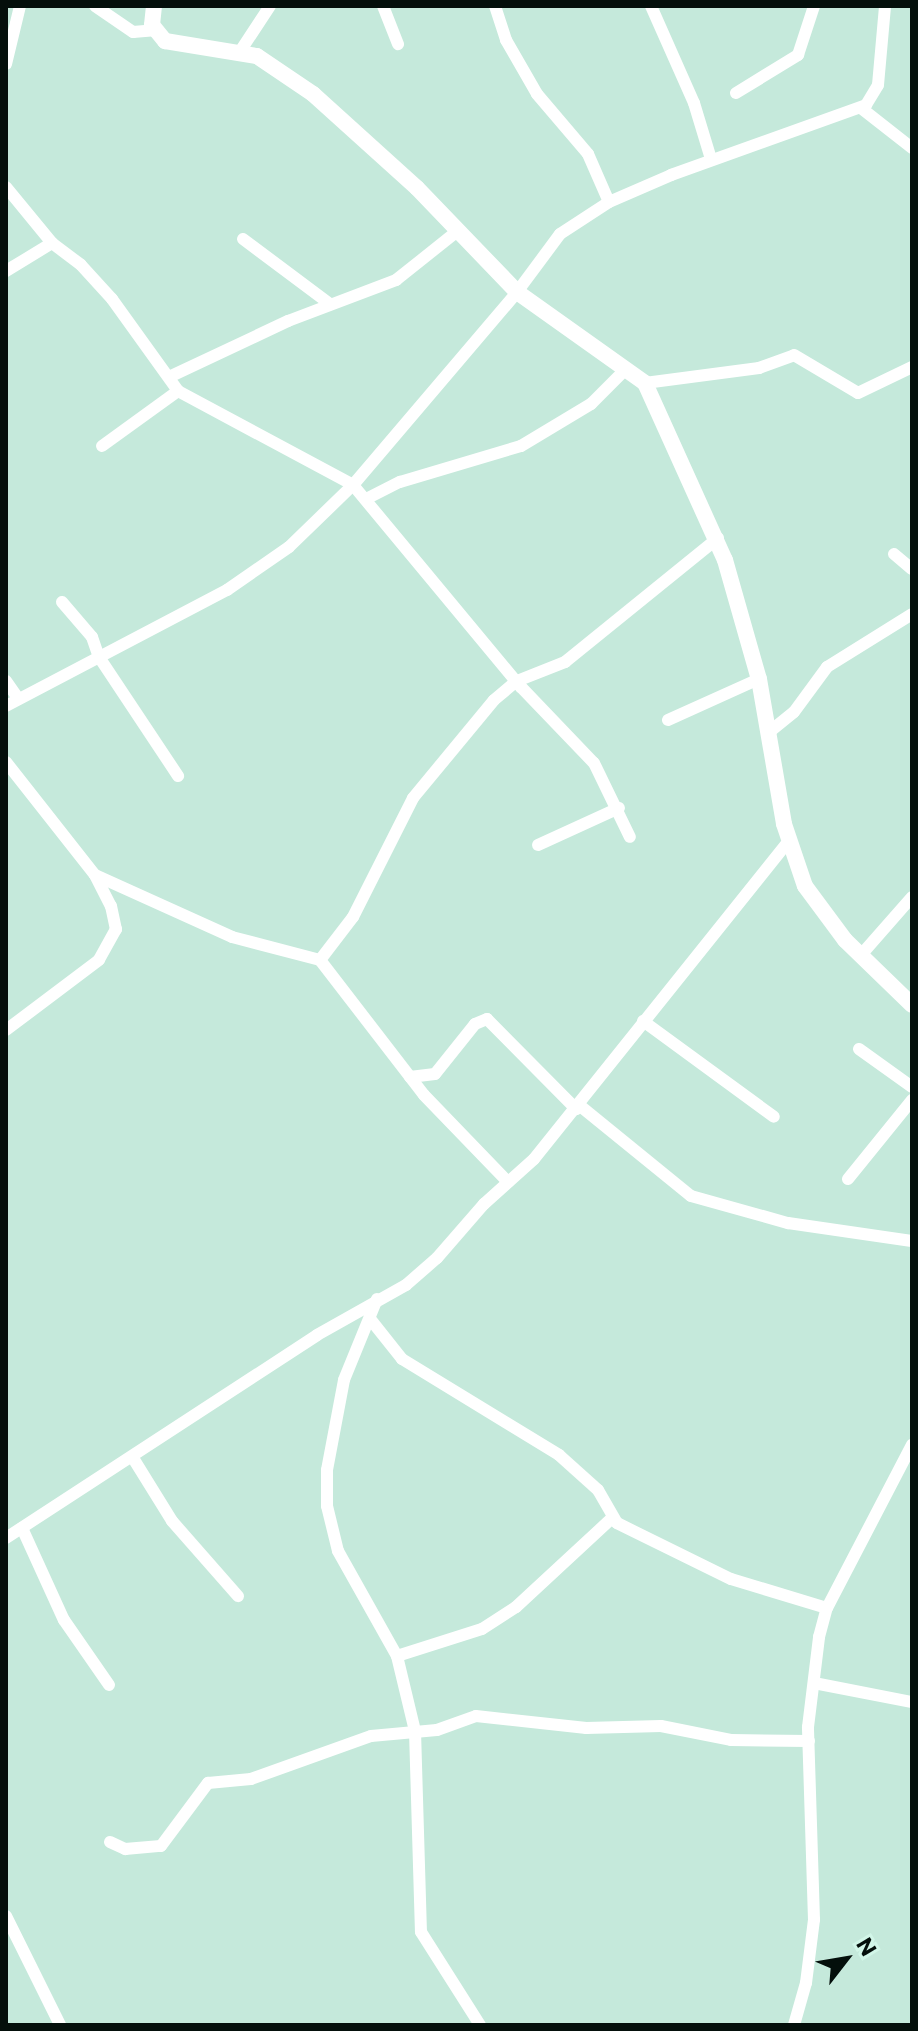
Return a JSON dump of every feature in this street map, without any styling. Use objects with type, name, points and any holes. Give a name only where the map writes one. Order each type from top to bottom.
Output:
[{"type":"street","points":[[6,64],[20,6]]},
{"type":"street","points":[[95,6],[133,32],[154,30],[182,46],[239,53],[274,65],[313,94],[417,188],[455,233],[517,292],[645,383],[718,538],[759,679],[789,841],[812,899],[861,955],[912,1004]]},
{"type":"street","points":[[154,6],[154,30]]},
{"type":"street","points":[[239,53],[270,6]]},
{"type":"street","points":[[383,6],[398,44]]},
{"type":"street","points":[[495,6],[506,40],[537,94],[588,154],[609,202]]},
{"type":"street","points":[[651,6],[694,103],[711,159]]},
{"type":"street","points":[[736,93],[798,55],[814,6]]},
{"type":"street","points":[[6,706],[249,576],[289,547],[353,485],[517,292],[560,234],[609,202],[711,159],[861,108],[872,99],[878,85],[885,6]]},
{"type":"street","points":[[861,108],[912,148]]},
{"type":"street","points":[[6,187],[52,243],[81,265],[112,299],[178,391],[353,485],[517,681],[594,763],[619,808],[630,837]]},
{"type":"street","points":[[169,377],[330,304],[396,280],[455,233]]},
{"type":"street","points":[[243,239],[330,304]]},
{"type":"street","points":[[6,271],[52,243]]},
{"type":"street","points":[[645,383],[759,368],[794,355],[858,393],[912,367]]},
{"type":"street","points":[[366,499],[400,482],[521,446],[591,404],[626,369]]},
{"type":"street","points":[[102,446],[178,391]]},
{"type":"street","points":[[320,960],[361,903],[413,798],[494,700],[517,681],[565,662],[718,538]]},
{"type":"street","points":[[894,554],[912,569]]},
{"type":"street","points":[[62,602],[92,637],[99,657],[178,776]]},
{"type":"street","points":[[768,733],[794,712],[827,667],[912,614]]},
{"type":"street","points":[[668,720],[759,679]]},
{"type":"street","points":[[6,681],[18,698]]},
{"type":"street","points":[[6,762],[95,875],[115,918],[111,945],[6,1030]]},
{"type":"street","points":[[538,845],[619,808]]},
{"type":"street","points":[[6,1538],[377,1299],[406,1285],[437,1258],[577,1107],[789,841]]},
{"type":"street","points":[[95,875],[232,937],[320,960],[410,1077],[508,1182]]},
{"type":"street","points":[[861,955],[912,897]]},
{"type":"street","points":[[6,1013],[24,1015]]},
{"type":"street","points":[[410,1077],[435,1074],[475,1024],[487,1019],[577,1107],[691,1196],[788,1223],[912,1241]]},
{"type":"street","points":[[643,1021],[774,1117]]},
{"type":"street","points":[[859,1049],[912,1087]]},
{"type":"street","points":[[848,1179],[912,1100]]},
{"type":"street","points":[[377,1299],[344,1380],[327,1470],[327,1506],[338,1551],[397,1656],[415,1731],[421,1932],[480,2025]]},
{"type":"street","points":[[371,1320],[402,1359],[559,1455],[598,1490],[612,1518],[731,1579],[827,1608]]},
{"type":"street","points":[[794,2025],[806,1983],[814,1920],[809,1741],[814,1683],[827,1608],[910,1452]]},
{"type":"street","points":[[133,1458],[172,1521],[238,1596]]},
{"type":"street","points":[[397,1656],[482,1629],[537,1589],[612,1518]]},
{"type":"street","points":[[22,1528],[64,1620],[109,1685]]},
{"type":"street","points":[[814,1683],[912,1702]]},
{"type":"street","points":[[110,1842],[125,1849],[161,1846],[208,1783],[251,1779],[371,1736],[415,1731],[491,1714],[586,1728],[661,1726],[731,1740],[809,1741]]},
{"type":"street","points":[[6,1916],[60,2025]]}]
